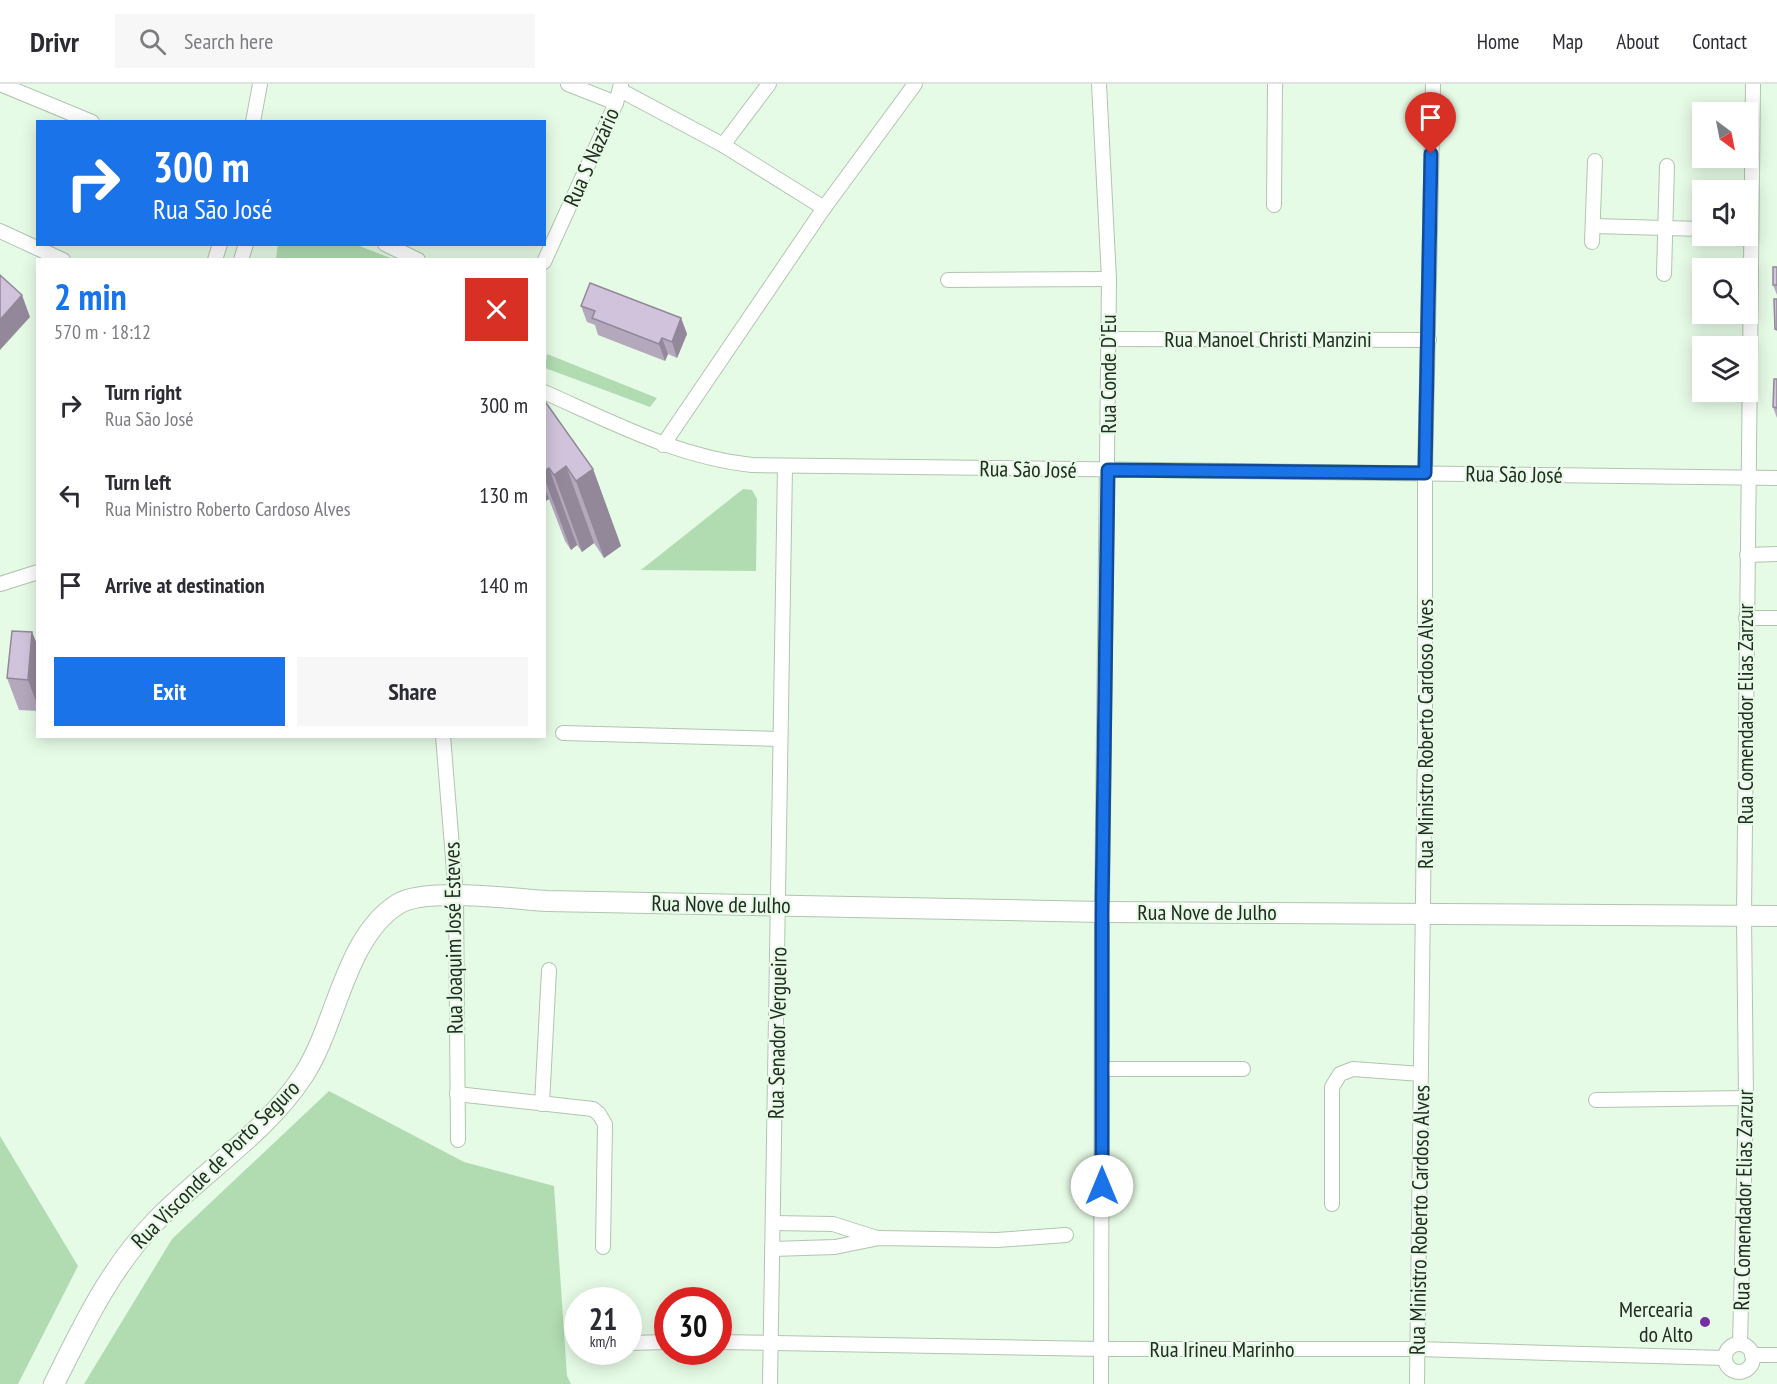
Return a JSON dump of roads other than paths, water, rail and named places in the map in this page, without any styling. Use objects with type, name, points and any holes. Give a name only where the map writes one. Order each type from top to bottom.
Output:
[{"type":"street","points":[[0,84],[34,91],[88,120]]},
{"type":"street","points":[[253,120],[260,84]]},
{"type":"street","points":[[568,84],[619,92],[723,145],[824,208]]},
{"type":"street","points":[[723,145],[769,84]]},
{"type":"street","points":[[663,445],[824,208],[915,84]]},
{"type":"street","name":"Rua Conde D'Eu","points":[[1100,84],[1109,279],[1102,912],[1101,1384]]},
{"type":"street","points":[[1274,205],[1275,84]]},
{"type":"street","name":"Rua Ministro Roberto Cardoso Alves","points":[[1417,1384],[1424,912],[1425,473],[1432,84]]},
{"type":"street","name":"Rua Comendador Elias Zarzur","points":[[1750,180],[1753,84]]},
{"type":"street","name":"Rua S Nazário","points":[[546,258],[619,92]]},
{"type":"street","points":[[1592,242],[1594,161]]},
{"type":"street","points":[[1664,274],[1667,166]]},
{"type":"street","points":[[1593,226],[1692,229]]},
{"type":"street","points":[[0,231],[59,258]]},
{"type":"street","points":[[389,246],[414,258]]},
{"type":"street","name":"Rua Comendador Elias Zarzur","points":[[1740,1344],[1746,1098],[1744,915],[1749,246]]},
{"type":"street","points":[[948,280],[1109,279]]},
{"type":"street","name":"Rua Manoel Christi Manzini","points":[[1107,339],[1428,340]]},
{"type":"street","name":"Rua São José","points":[[546,393],[663,445],[702,458],[727,463],[785,466],[1777,478]]},
{"type":"street","name":"Rua Senador Vergueiro","points":[[770,1384],[785,466]]},
{"type":"street","points":[[1747,555],[1777,554]]},
{"type":"street","points":[[0,584],[36,573]]},
{"type":"street","points":[[1746,618],[1777,618]]},
{"type":"street","points":[[562,733],[779,739]]},
{"type":"street","name":"Rua Joaquim José Esteves","points":[[444,738],[456,896],[458,1140]]},
{"type":"street","name":"Rua Nove de Julho","points":[[456,896],[547,901],[1102,912],[1424,912],[1777,916]]},
{"type":"street","name":"Rua Visconde de Porto Seguro","points":[[54,1384],[98,1295],[122,1258],[155,1221],[276,1110],[301,1079],[319,1052],[348,971],[361,946],[380,920],[401,902],[414,898],[456,896]]},
{"type":"street","points":[[542,1104],[549,970]]},
{"type":"street","points":[[1102,1069],[1243,1069]]},
{"type":"street","points":[[1332,1204],[1332,1087],[1340,1074],[1353,1069],[1421,1074]]},
{"type":"street","points":[[457,1094],[593,1109],[603,1119],[603,1247]]},
{"type":"street","points":[[1596,1100],[1746,1098]]},
{"type":"street","points":[[773,1223],[833,1224],[879,1238]]},
{"type":"street","points":[[772,1249],[835,1247],[879,1238],[997,1240],[1066,1235]]},
{"type":"street","name":"Rua Irineu Marinho","points":[[732,1342],[1102,1349],[1417,1349],[1725,1358]]},
{"type":"street","points":[[1740,1344],[1750,1350],[1752,1355],[1750,1366],[1740,1378],[1729,1369],[1725,1358],[1729,1348],[1740,1344]]},
{"type":"street","points":[[1752,1355],[1777,1356]]},
{"type":"place","name":"Mercearia do Alto","points":[[1705,1322]]}]
